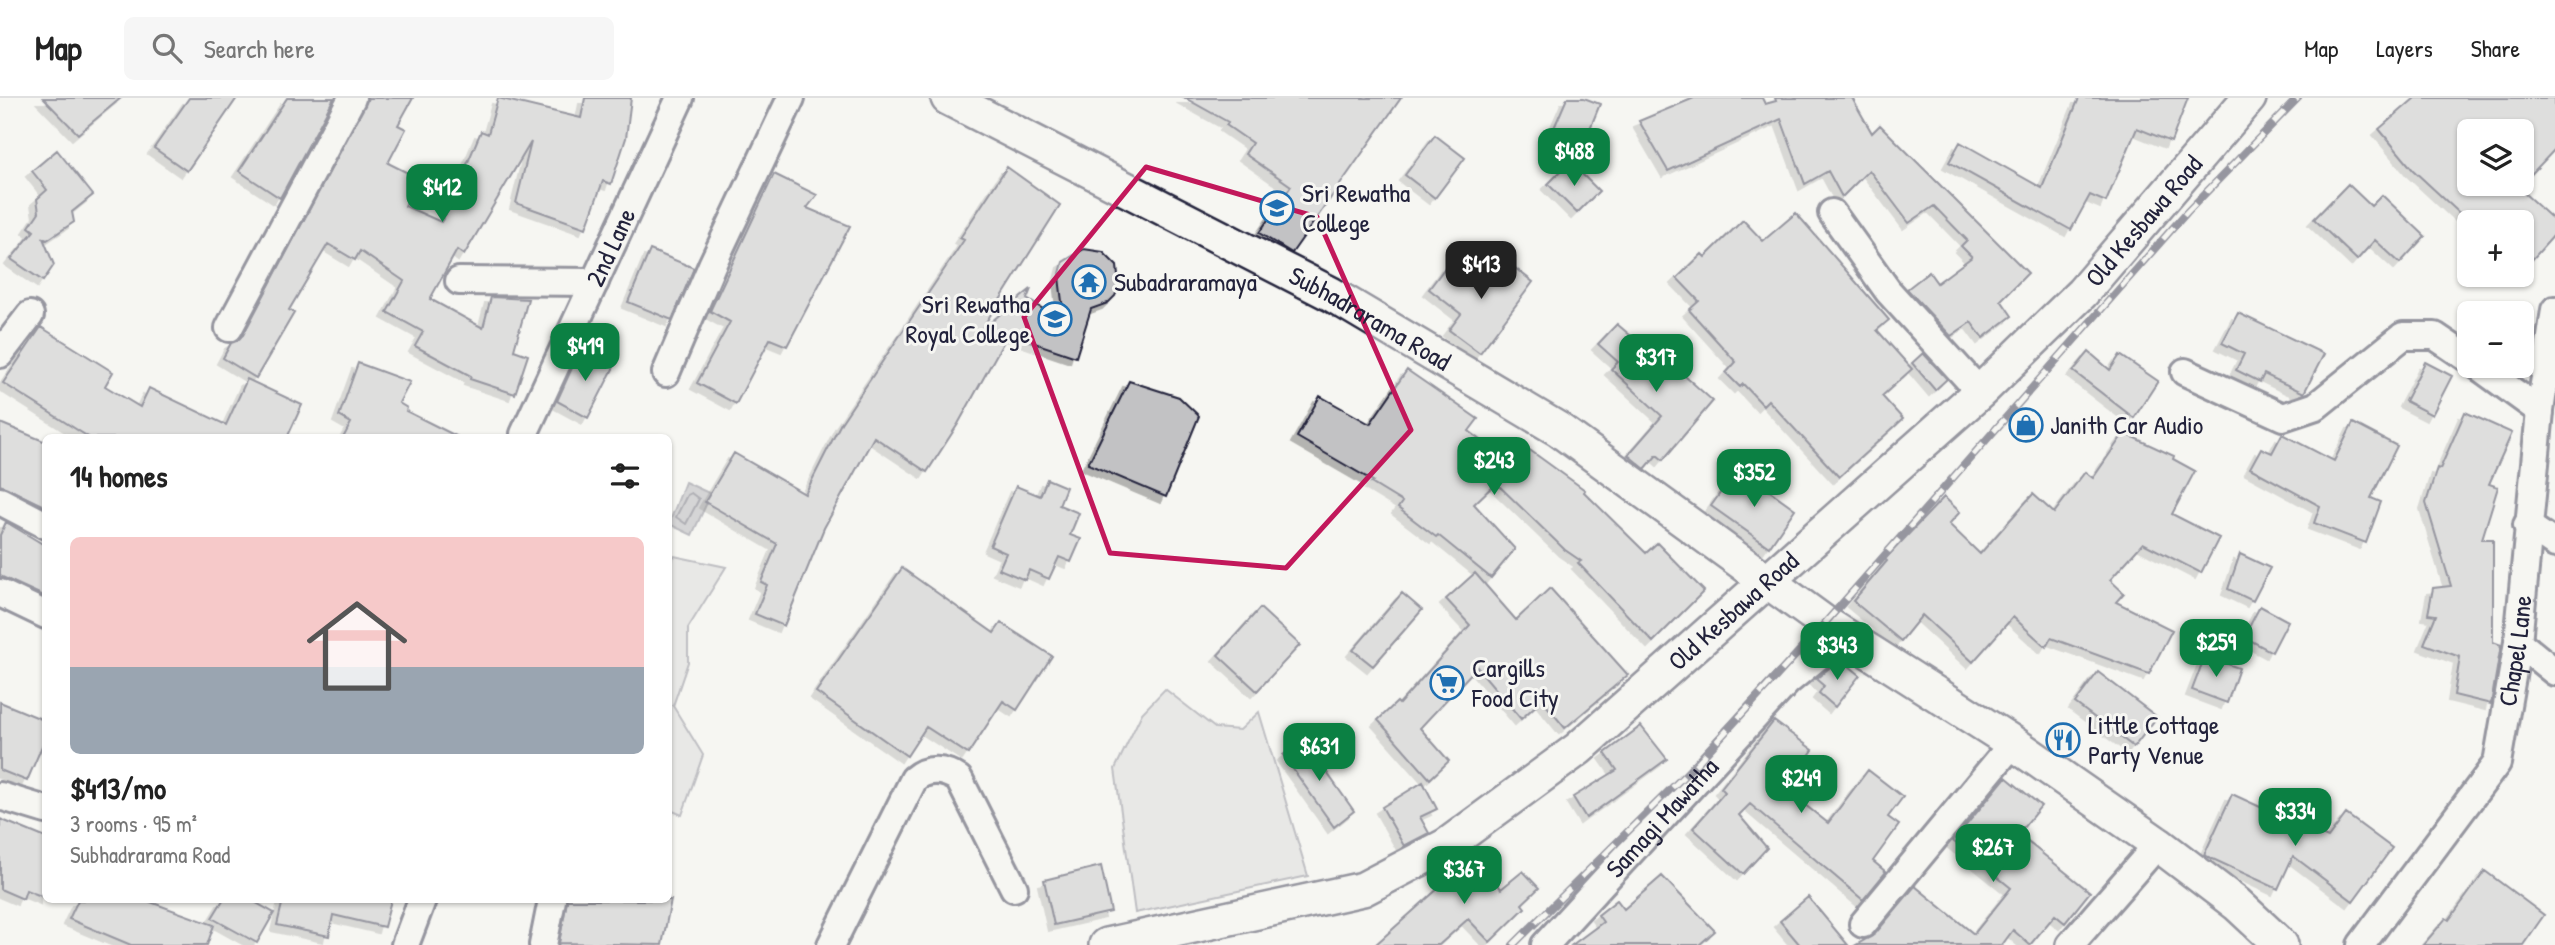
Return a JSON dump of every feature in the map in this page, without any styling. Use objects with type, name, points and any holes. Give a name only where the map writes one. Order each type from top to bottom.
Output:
[{"type":"main road","name":"Old Kesbawa Road","points":[[1106,945],[1363,889],[1447,845],[1578,749],[1980,392],[2082,293],[2249,98]]},
{"type":"main road","name":"Subhadrarama Road","points":[[956,100],[1343,302],[1558,429],[1844,635],[2013,743],[2158,844],[2237,904],[2281,945]]},
{"type":"street","points":[[229,328],[352,98]]},
{"type":"street","name":"2nd Lane","points":[[524,434],[680,98]]},
{"type":"street","points":[[666,373],[712,265],[791,98]]},
{"type":"street","points":[[1832,213],[1888,291],[1980,392]]},
{"type":"street","points":[[459,281],[594,282]]},
{"type":"street","points":[[0,354],[30,316]]},
{"type":"street","name":"Chapel Lane","points":[[2361,945],[2497,763],[2518,642],[2527,525],[2553,327]]},
{"type":"street","points":[[2185,372],[2283,417],[2316,406],[2403,336],[2435,336],[2457,351]]},
{"type":"street","points":[[2495,378],[2540,411]]},
{"type":"street","points":[[0,501],[42,524]]},
{"type":"street","points":[[2527,525],[2555,544]]},
{"type":"street","points":[[0,593],[42,613]]},
{"type":"street","name":"Samagi Mawatha","points":[[1545,945],[1787,682],[1844,635]]},
{"type":"street","points":[[2518,642],[2555,672]]},
{"type":"street","points":[[1863,925],[2013,743]]},
{"type":"street","points":[[831,945],[914,779],[922,772],[948,772],[959,779],[1014,888]]},
{"type":"street","points":[[0,796],[42,809]]},
{"type":"street","points":[[2070,945],[2158,844]]},
{"type":"street","points":[[405,945],[421,903]]},
{"type":"street","points":[[543,945],[551,903]]},
{"type":"highlighted area","points":[[1146,167],[1317,217],[1411,430],[1286,568],[1110,553],[1024,317]]},
{"type":"shaded area","points":[[674,556],[726,567],[688,628],[688,662],[673,706],[703,755],[682,815],[672,811]]},
{"type":"shaded area","points":[[1165,689],[1215,728],[1240,730],[1259,712],[1308,876],[1135,913],[1115,769],[1142,713]]},
{"type":"water","points":[[685,482],[711,494],[692,535],[672,525],[672,516]]},
{"type":"building","points":[[43,98],[121,98],[78,134]]},
{"type":"building","points":[[189,98],[237,98],[187,171],[154,148]]},
{"type":"building","points":[[287,98],[334,98],[280,198],[239,171]]},
{"type":"building","points":[[368,98],[413,98],[398,125],[406,129],[388,163],[418,178],[405,206],[441,222],[465,183],[460,181],[481,131],[488,134],[498,98],[581,118],[585,98],[631,98],[626,138],[611,184],[603,181],[586,228],[516,203],[531,142],[464,255],[457,250],[430,299],[483,328],[491,297],[528,299],[514,350],[528,355],[515,394],[470,379],[471,376],[415,346],[423,332],[387,312],[404,281],[360,251],[355,260],[328,244],[289,310],[294,313],[256,378],[223,358],[231,343],[243,335]]},
{"type":"building","points":[[1185,98],[1401,98],[1292,253],[1259,233],[1291,186],[1245,154],[1252,143],[1226,125],[1228,122]]},
{"type":"building","points":[[1567,98],[1584,98],[1600,104],[1585,141],[1554,128]]},
{"type":"building","points":[[1694,98],[1762,98],[1765,104],[1776,101],[1775,98],[1852,98],[1872,133],[1880,125],[2028,273],[2001,300],[2012,316],[1983,338],[1971,322],[1951,336],[1907,289],[1929,272],[1937,283],[1972,257],[1961,246],[1967,240],[1934,206],[1909,223],[1869,170],[1842,197],[1828,171],[1805,184],[1781,119],[1668,171],[1639,121]]},
{"type":"building","points":[[2079,98],[2188,98],[2171,142],[2137,128],[2106,202],[2090,195],[2071,230],[1949,162],[1960,142],[2042,188]]},
{"type":"building","points":[[2415,98],[2555,98],[2555,149],[2534,171],[2534,119],[2457,119],[2457,196],[2527,196],[2555,221],[2555,234],[2534,258],[2534,210],[2457,211],[2413,170],[2379,129]]},
{"type":"building","points":[[1435,135],[1465,158],[1435,198],[1405,175]]},
{"type":"building","points":[[57,150],[93,195],[72,212],[74,222],[47,240],[43,238],[54,265],[43,281],[11,259],[34,231],[29,227],[39,212],[37,199],[47,190],[32,171]]},
{"type":"building","points":[[1570,162],[1599,191],[1577,213],[1548,184]]},
{"type":"building","points":[[1007,167],[1060,205],[981,330],[1031,289],[1027,299],[1048,312],[1049,306],[1063,310],[1059,277],[1063,262],[1084,249],[1103,252],[1117,266],[1119,286],[1115,296],[1108,303],[1091,309],[1076,357],[1008,334],[958,424],[927,472],[874,437],[824,528],[784,626],[755,614],[767,585],[761,582],[777,544],[705,502],[734,453],[805,494],[841,423],[964,240],[960,238]]},
{"type":"building","points":[[774,174],[817,195],[807,208],[850,226],[787,346],[770,339],[736,404],[697,383],[730,322],[710,311]]},
{"type":"building","points":[[2348,184],[2371,206],[2382,195],[2425,236],[2400,263],[2375,240],[2357,260],[2314,219]]},
{"type":"building","points":[[1796,213],[1889,320],[1877,330],[1912,369],[1882,396],[1903,419],[1839,477],[1768,400],[1763,405],[1743,384],[1740,387],[1726,373],[1736,362],[1689,310],[1699,301],[1677,278],[1702,254],[1705,257],[1743,220],[1763,241]]},
{"type":"building","points":[[650,250],[694,268],[672,320],[628,302]]},
{"type":"building","points":[[1502,258],[1533,282],[1480,353],[1449,330],[1461,314],[1429,289],[1447,265],[1479,289]]},
{"type":"building","points":[[2238,313],[2324,354],[2304,393],[2264,374],[2260,382],[2236,370],[2244,354],[2222,343]]},
{"type":"building","points":[[1617,324],[1665,365],[1668,361],[1713,401],[1663,460],[1657,455],[1645,469],[1628,455],[1662,416],[1611,369],[1618,362],[1598,344]]},
{"type":"building","points":[[41,327],[113,372],[105,386],[140,407],[149,388],[226,425],[247,379],[302,405],[289,434],[84,434],[3,383]]},
{"type":"building","points":[[581,348],[615,365],[588,418],[557,401]]},
{"type":"building","points":[[2089,352],[2110,370],[2120,355],[2158,381],[2134,418],[2073,371]]},
{"type":"building","points":[[1923,353],[1947,379],[1935,390],[1912,363]]},
{"type":"building","points":[[2425,362],[2452,376],[2432,415],[2405,401]]},
{"type":"building","points":[[358,363],[410,382],[399,403],[407,408],[406,411],[452,434],[345,434],[351,423],[339,416]]},
{"type":"building","points":[[1407,370],[1478,419],[1469,431],[1513,464],[1527,448],[1585,490],[1584,492],[1646,553],[1657,543],[1704,591],[1653,642],[1578,563],[1581,561],[1565,550],[1496,483],[1474,504],[1515,549],[1491,578],[1438,535],[1436,537],[1398,508],[1402,502],[1371,483],[1373,481],[1297,437],[1320,396],[1370,424]]},
{"type":"building","points":[[1129,381],[1179,397],[1199,416],[1166,497],[1088,464]]},
{"type":"building","points":[[2465,412],[2512,433],[2489,484],[2498,487],[2482,539],[2493,539],[2493,642],[2501,645],[2491,704],[2454,695],[2460,657],[2424,644],[2436,615],[2428,614],[2433,588],[2451,586],[2426,503],[2437,468],[2440,469]]},
{"type":"building","points":[[0,423],[42,440],[42,505],[0,485]]},
{"type":"building","points":[[2353,423],[2397,446],[2371,498],[2381,502],[2366,543],[2314,523],[2320,506],[2250,468],[2261,448],[2272,453],[2282,434],[2334,461]]},
{"type":"building","points":[[2124,433],[2174,456],[2173,459],[2195,471],[2172,514],[2219,538],[2201,573],[2143,543],[2110,580],[2124,593],[2116,602],[2172,630],[2149,674],[2051,638],[2046,647],[2013,617],[1973,662],[1922,615],[1901,641],[1853,601],[1887,561],[1885,559],[1944,497],[1960,512],[1949,524],[1980,554],[2033,494],[2054,513],[2085,472],[2093,478]]},
{"type":"building","points":[[1733,475],[1745,483],[1749,476],[1795,509],[1769,547],[1711,506]]},
{"type":"building","points":[[1047,479],[1066,487],[1059,505],[1079,513],[1070,535],[1081,539],[1071,562],[1059,557],[1049,579],[1029,570],[1025,580],[999,569],[1006,553],[990,546],[1016,486],[1040,496]]},
{"type":"building","points":[[6,522],[42,544],[42,595],[0,576],[0,535]]},
{"type":"building","points":[[2240,554],[2270,568],[2253,601],[2228,589]]},
{"type":"building","points":[[902,568],[994,633],[1001,623],[1052,656],[1017,710],[1003,701],[968,754],[926,727],[907,756],[816,692]]},
{"type":"building","points":[[1475,573],[1516,620],[1550,588],[1628,675],[1565,728],[1542,700],[1521,719],[1477,667],[1420,728],[1449,761],[1430,779],[1378,720],[1397,702],[1399,704],[1470,625],[1446,599]]},
{"type":"building","points":[[1402,593],[1422,610],[1373,666],[1353,650]]},
{"type":"building","points":[[2260,606],[2288,621],[2272,652],[2244,637]]},
{"type":"building","points":[[1260,608],[1300,645],[1257,691],[1218,655]]},
{"type":"building","points":[[2205,656],[2239,668],[2227,703],[2192,690]]},
{"type":"building","points":[[1843,661],[1860,675],[1835,707],[1819,693],[1824,686],[1816,679],[1834,664],[1838,668]]},
{"type":"building","points":[[2098,672],[2157,717],[2134,747],[2075,703]]},
{"type":"building","points":[[0,702],[42,719],[42,746],[27,781],[0,770]]},
{"type":"building","points":[[1774,721],[1813,750],[1785,789],[1828,823],[1868,770],[1903,797],[1888,817],[1899,825],[1873,861],[1886,872],[1863,900],[1750,804],[1739,815],[1767,848],[1743,874],[1693,828],[1725,792],[1721,788]]},
{"type":"building","points":[[1641,726],[1667,759],[1586,818],[1573,797],[1617,770],[1605,753]]},
{"type":"building","points":[[1304,740],[1354,811],[1334,827],[1283,755]]},
{"type":"building","points":[[2006,777],[2041,806],[2018,834],[2090,892],[2065,923],[2055,915],[2030,945],[2013,930],[2002,945],[1856,945],[1875,934],[1915,886],[1974,934],[2011,888],[1953,841]]},
{"type":"building","points":[[1423,782],[1437,809],[1420,817],[1429,833],[1404,846],[1382,807]]},
{"type":"building","points":[[2232,794],[2328,838],[2346,814],[2392,848],[2353,901],[2293,856],[2278,889],[2204,855]]},
{"type":"building","points":[[0,819],[42,836],[42,896],[26,890],[23,899],[0,889]]},
{"type":"building","points":[[1476,850],[1501,889],[1523,871],[1539,888],[1522,904],[1525,908],[1490,942],[1468,919],[1439,945],[1375,945],[1460,869],[1456,863]]},
{"type":"building","points":[[1101,866],[1111,912],[1054,925],[1044,880]]},
{"type":"building","points":[[2485,871],[2544,915],[2523,945],[2423,945],[2446,918],[2449,920]]},
{"type":"building","points":[[1662,876],[1715,931],[1699,945],[1572,945],[1603,922],[1598,915],[1617,900],[1624,909]]},
{"type":"building","points":[[1808,897],[1848,945],[1800,945],[1780,921]]},
{"type":"building","points":[[77,903],[153,903],[214,925],[207,945],[131,945],[69,919]]},
{"type":"building","points":[[221,903],[256,903],[274,913],[257,943],[212,918]]},
{"type":"building","points":[[282,903],[390,903],[384,927],[333,915],[329,936],[277,925]]},
{"type":"building","points":[[566,903],[670,903],[662,945],[559,943]]},
{"type":"railway","points":[[1513,945],[1699,761],[1825,623],[2187,212],[2298,98]]},
{"type":"place","name":"Sri Rewatha College","points":[[1277,208]]},
{"type":"place","name":"Subadraramaya","points":[[1089,282]]},
{"type":"place","name":"Sri Rewatha Royal College","points":[[1055,319]]},
{"type":"place","name":"Janith Car Audio","points":[[2026,425]]},
{"type":"place","name":"Cargills Food City","points":[[1447,683]]},
{"type":"place","name":"Little Cottage Party Venue","points":[[2063,740]]}]
